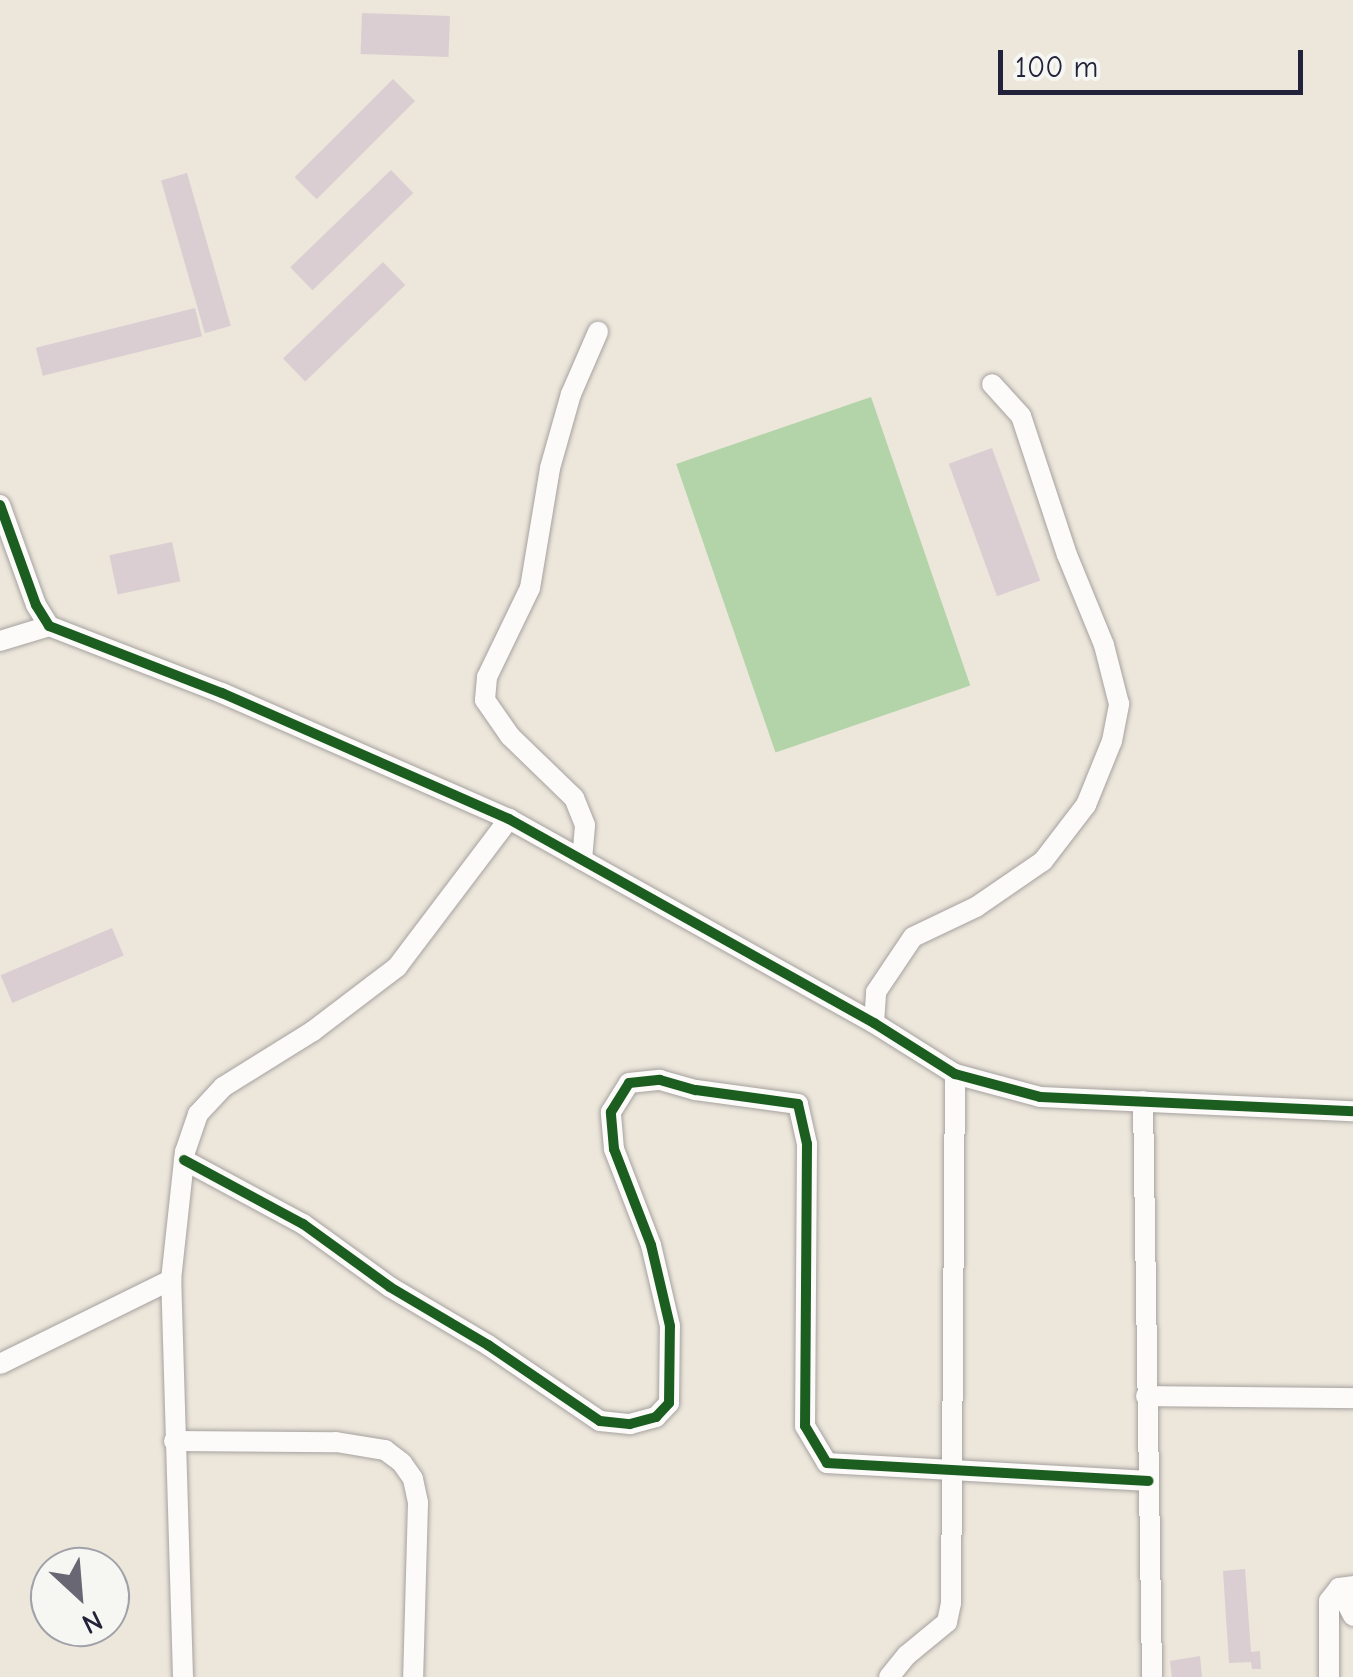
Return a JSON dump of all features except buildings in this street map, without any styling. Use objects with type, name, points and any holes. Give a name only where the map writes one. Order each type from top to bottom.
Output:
[{"type":"street","points":[[582,860],[585,825],[574,798],[510,736],[485,700],[487,677],[530,588],[550,468],[572,394],[598,332]]},
{"type":"street","points":[[874,1023],[876,992],[912,938],[976,907],[1042,861],[1086,805],[1115,723],[1118,704],[1104,646],[1067,554],[1021,416],[992,384]]},
{"type":"street","points":[[0,505],[36,605],[50,626],[222,693],[509,818],[874,1023],[955,1074],[1040,1096],[1353,1111]]},
{"type":"street","points":[[0,641],[50,626]]},
{"type":"street","points":[[200,1677],[183,1677],[171,1280],[184,1160],[198,1114],[223,1087],[312,1031],[397,967],[509,818]]},
{"type":"street","points":[[889,1677],[907,1655],[947,1622],[956,1471],[955,1074]]},
{"type":"street","points":[[184,1160],[303,1224],[390,1287],[502,1354],[600,1421],[630,1424],[656,1418],[669,1403],[670,1326],[651,1245],[614,1150],[611,1112],[630,1083],[660,1080],[696,1090],[798,1104],[807,1144],[805,1426],[828,1463],[1148,1481]]},
{"type":"street","points":[[1142,1100],[1152,1677]]},
{"type":"street","points":[[0,1364],[171,1280]]},
{"type":"street","points":[[1146,1396],[1353,1398]]},
{"type":"street","points":[[174,1441],[336,1442],[385,1450],[402,1463],[412,1479],[418,1503],[413,1677]]},
{"type":"street","points":[[1329,1677],[1329,1601],[1346,1586],[1353,1616]]},
{"type":"green space","points":[[871,397],[970,685],[776,752],[676,464]]},
{"type":"cycle path","points":[[0,505],[36,605],[49,626],[222,693],[509,819],[874,1023],[955,1074],[1040,1097],[1353,1111]]},
{"type":"cycle path","points":[[184,1160],[303,1224],[390,1287],[488,1345],[600,1421],[630,1424],[656,1417],[669,1403],[670,1326],[651,1245],[614,1149],[611,1112],[629,1083],[660,1080],[696,1090],[798,1104],[807,1144],[805,1426],[827,1463],[1148,1481]]}]
